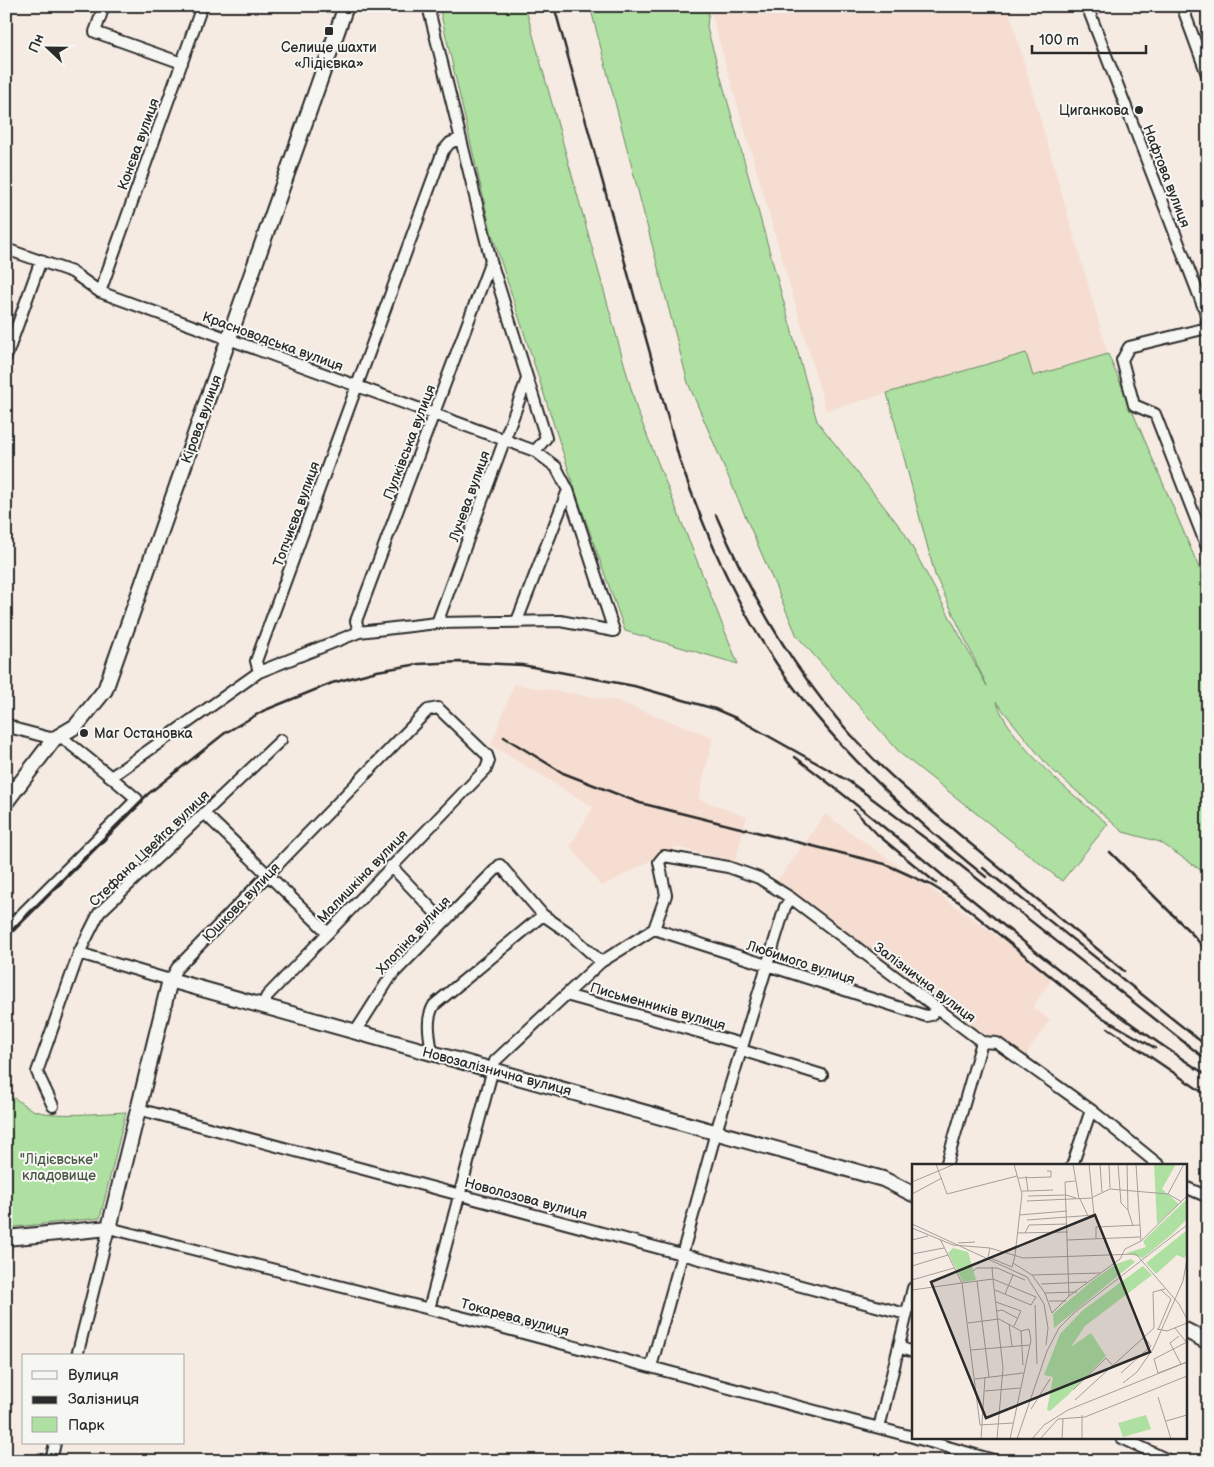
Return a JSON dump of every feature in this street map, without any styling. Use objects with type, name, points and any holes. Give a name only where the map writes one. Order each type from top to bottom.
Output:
[{"type":"main road","name":"Кірова вулиця","points":[[6,802],[57,737],[76,726],[105,690],[230,340],[346,6]]},
{"type":"main road","name":"Новозалізнична вулиця","points":[[170,980],[492,1068],[884,1179],[912,1193]]},
{"type":"main road","name":"Юшкова вулиця","points":[[109,1228],[170,980]]},
{"type":"main road","points":[[6,1238],[109,1228]]},
{"type":"main road","points":[[1186,1331],[1208,1342]]},
{"type":"street","points":[[104,6],[95,32],[182,63]]},
{"type":"street","name":"Конєва вулиця","points":[[100,292],[202,6]]},
{"type":"street","points":[[428,6],[459,139],[491,261],[546,438],[535,451]]},
{"type":"street","name":"Нафтова вулиця","points":[[1087,6],[1205,311],[1208,328],[1129,347],[1122,360],[1134,404],[1155,414],[1208,550]]},
{"type":"street","points":[[1182,6],[1208,77]]},
{"type":"street","name":"Топчиєва вулиця","points":[[260,672],[256,661],[443,151],[450,143],[459,139]]},
{"type":"street","name":"Красноводська вулиця","points":[[6,249],[72,272],[100,292],[535,451],[556,468],[568,490],[614,631],[560,621],[517,621]]},
{"type":"street","points":[[6,357],[41,260]]},
{"type":"street","name":"Пулківська вулиця","points":[[359,632],[356,621],[491,261]]},
{"type":"street","name":"Лучева вулиця","points":[[436,623],[527,379]]},
{"type":"street","points":[[111,777],[260,672],[359,632],[436,623],[517,621],[568,490]]},
{"type":"street","name":"Юшкова вулиця","points":[[170,980],[177,968],[432,708],[440,710],[487,755],[489,761],[486,769]]},
{"type":"street","points":[[6,723],[16,729],[57,737],[111,777],[137,800],[6,930]]},
{"type":"street","name":"Стефана Цвейга вулиця","points":[[53,1106],[37,1072],[79,953],[99,913],[281,740]]},
{"type":"street","name":"Малишкіна вулиця","points":[[262,1006],[267,996],[326,932],[486,769]]},
{"type":"street","points":[[204,813],[326,932]]},
{"type":"street","name":"Залізнична вулиця","points":[[654,929],[666,895],[659,862],[664,856],[728,867],[759,878],[791,898],[982,1042],[998,1043],[1091,1110],[1158,1164]]},
{"type":"street","name":"Хлопіна вулиця","points":[[356,1031],[391,976],[500,865],[543,915]]},
{"type":"street","points":[[391,866],[443,921]]},
{"type":"street","points":[[651,1367],[716,1132],[785,907],[791,898]]},
{"type":"street","points":[[432,1053],[428,1024],[429,1013],[434,1005],[543,915],[569,933],[601,962]]},
{"type":"street","points":[[429,1309],[492,1068],[500,1055],[601,962],[654,929]]},
{"type":"street","name":"Любимого вулиця","points":[[654,929],[926,1016],[932,1015],[936,1009]]},
{"type":"street","name":"Новозалізнична вулиця","points":[[79,953],[170,980]]},
{"type":"street","name":"Письменників вулиця","points":[[566,995],[742,1047],[822,1075]]},
{"type":"street","points":[[947,1164],[982,1042]]},
{"type":"street","name":"Новолозова вулиця","points":[[138,1109],[906,1314]]},
{"type":"street","points":[[1073,1164],[1091,1110]]},
{"type":"street","points":[[1186,1186],[1208,1197]]},
{"type":"street","points":[[78,1354],[109,1228]]},
{"type":"street","name":"Токарева вулиця","points":[[109,1228],[429,1309],[912,1437]]},
{"type":"street","points":[[879,1428],[912,1292]]},
{"type":"street","points":[[899,1347],[912,1352]]},
{"type":"street","name":"Токарева вулиця","points":[[921,1440],[997,1461]]},
{"type":"street","points":[[1126,1440],[1170,1461]]},
{"type":"street","points":[[51,1461],[55,1444]]},
{"type":"shaded area","points":[[722,6],[1008,6],[1108,354],[1033,376],[1026,353],[826,411],[710,10]]},
{"type":"shaded area","points":[[514,684],[618,701],[713,737],[699,799],[747,817],[735,862],[676,847],[601,887],[570,846],[593,807],[491,745]]},
{"type":"shaded area","points":[[825,814],[1054,976],[1033,1007],[1050,1020],[1024,1057],[993,1035],[990,1039],[774,886]]},
{"type":"green space","points":[[439,6],[525,6],[637,410],[738,664],[625,631],[577,496],[491,231]]},
{"type":"green space","points":[[590,6],[709,6],[707,28],[817,421],[904,532],[987,686],[935,575],[887,393],[1026,353],[1033,376],[1108,354],[1208,589],[1208,875],[1160,842],[1123,832],[1048,766],[996,702],[1005,720],[1030,753],[1061,784],[1108,824],[1062,881],[901,754],[797,636],[688,383]]},
{"type":"green space","name":"\"Лідієвське\" кладовище","points":[[6,1096],[14,1098],[33,1110],[52,1114],[126,1112],[100,1218],[6,1228]]},
{"type":"railway","points":[[554,6],[679,458],[703,522],[731,585],[752,625],[775,662],[828,730],[888,792],[986,877]]},
{"type":"railway","points":[[716,515],[746,579],[781,641],[801,671],[844,727],[902,785],[1124,971]]},
{"type":"railway","points":[[6,936],[148,794],[225,733],[263,711],[332,683],[377,671],[419,664],[460,662],[522,665],[634,686],[715,709],[738,719],[831,771],[850,782],[941,850],[1208,1061]]},
{"type":"railway","points":[[504,737],[563,773],[640,803],[885,864],[931,885],[962,904]]},
{"type":"railway","points":[[795,757],[1067,976],[1126,1020],[1208,1076]]},
{"type":"railway","points":[[854,810],[878,835],[936,883]]},
{"type":"railway","points":[[1110,852],[1194,936],[1208,953]]},
{"type":"railway","points":[[983,868],[1208,1047]]},
{"type":"railway","points":[[958,901],[1098,1015],[1155,1048]]},
{"type":"railway","points":[[1108,1028],[1208,1096]]},
{"type":"place","name":"Селище шахти «Лідієвка»","points":[[329,31]]},
{"type":"place","name":"Циганкова","points":[[1139,110]]},
{"type":"place","name":"Маг Остановка","points":[[84,733]]}]
